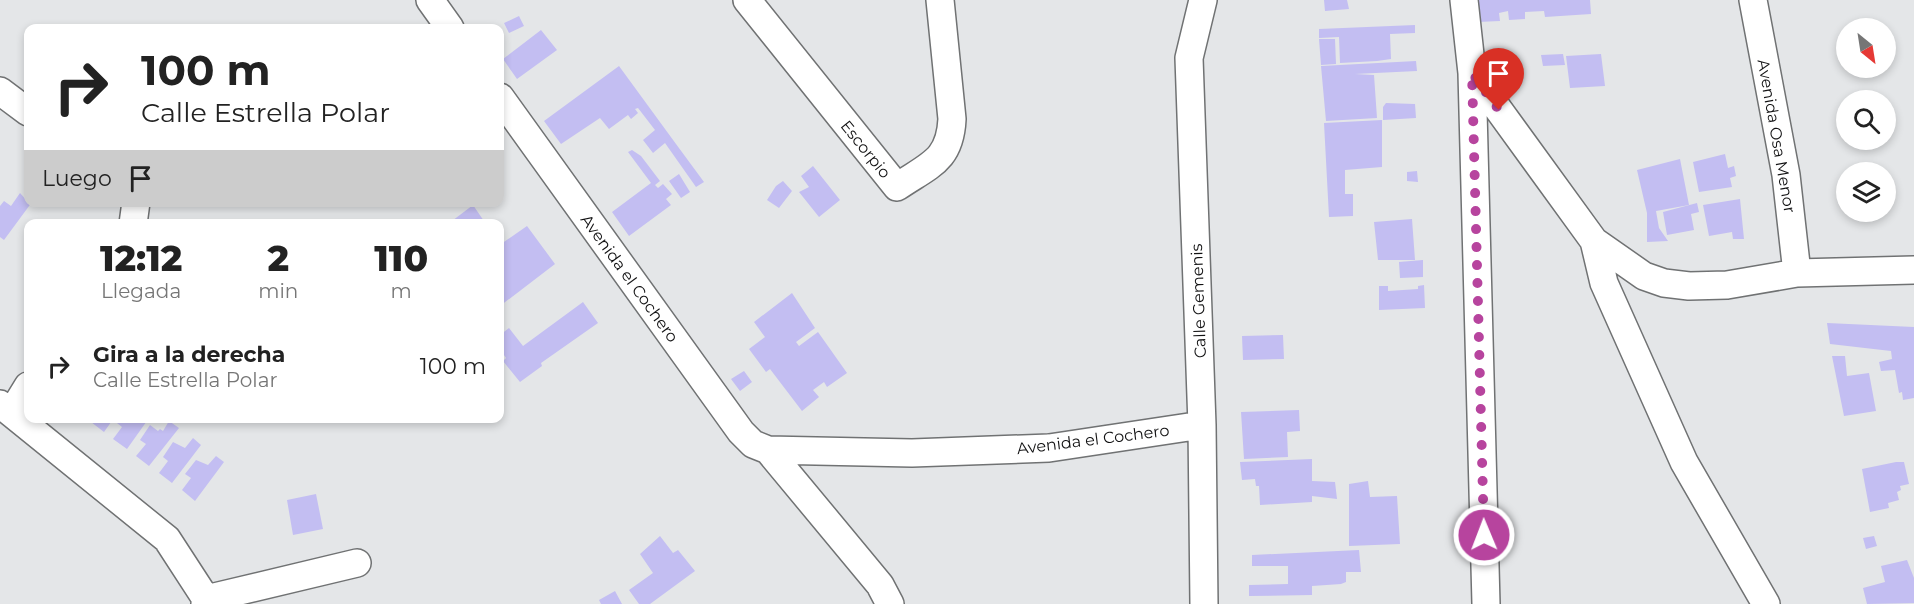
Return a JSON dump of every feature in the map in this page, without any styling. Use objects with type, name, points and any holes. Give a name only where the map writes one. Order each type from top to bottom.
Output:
[{"type":"street","points":[[430,0],[447,24]]},
{"type":"street","name":"Escorpio","points":[[747,0],[897,187],[944,155],[951,136],[952,119],[940,0]]},
{"type":"street","name":"Calle Gemenis","points":[[1203,0],[1190,58],[1202,426],[1204,604]]},
{"type":"street","points":[[1464,0],[1472,73],[1486,604]]},
{"type":"street","name":"Avenida Osa Menor","points":[[1753,0],[1786,175],[1797,273]]},
{"type":"street","points":[[1472,73],[1594,241],[1644,276],[1664,283],[1689,286],[1727,285],[1797,273],[1914,270]]},
{"type":"street","points":[[0,91],[24,109]]},
{"type":"street","name":"Avenida el Cochero","points":[[504,103],[741,432],[753,444],[768,450],[912,453],[1049,448],[1202,426]]},
{"type":"street","points":[[1594,241],[1604,283],[1684,462],[1766,604]]},
{"type":"street","points":[[24,390],[6,408],[24,423]]},
{"type":"street","points":[[24,423],[166,539],[205,602],[357,563]]},
{"type":"street","name":"Avenida el Cochero","points":[[768,450],[880,585],[890,604]]},
{"type":"building","points":[[1324,0],[1347,0],[1349,9],[1325,11]]},
{"type":"building","points":[[1475,0],[1590,0],[1591,14],[1545,17],[1544,11],[1525,12],[1525,19],[1509,20],[1508,11],[1499,13],[1500,21],[1478,22]]},
{"type":"building","points":[[519,16],[524,26],[509,33],[504,23]]},
{"type":"building","points":[[1415,25],[1415,33],[1390,34],[1391,59],[1377,61],[1340,63],[1339,37],[1319,38],[1319,29]]},
{"type":"building","points":[[541,30],[557,50],[517,79],[504,58]]},
{"type":"building","points":[[1319,39],[1335,39],[1336,64],[1321,65]]},
{"type":"building","points":[[1563,54],[1565,65],[1543,66],[1541,55]]},
{"type":"building","points":[[1601,54],[1605,86],[1570,88],[1566,56]]},
{"type":"building","points":[[1416,61],[1417,71],[1355,74],[1374,75],[1377,118],[1326,121],[1321,66]]},
{"type":"building","points":[[619,66],[704,182],[696,187],[665,143],[653,153],[643,140],[655,130],[638,108],[635,109],[638,113],[631,119],[628,115],[609,129],[600,118],[561,144],[544,121]]},
{"type":"building","points":[[1386,103],[1415,104],[1416,118],[1383,120],[1383,107]]},
{"type":"building","points":[[1382,120],[1382,167],[1345,170],[1345,194],[1353,194],[1353,216],[1329,217],[1324,123]]},
{"type":"building","points":[[632,150],[641,156],[660,181],[655,185],[658,188],[663,184],[672,194],[666,199],[671,205],[629,236],[612,212],[651,183],[628,152]]},
{"type":"building","points":[[1725,154],[1728,168],[1734,166],[1736,176],[1730,178],[1732,187],[1699,192],[1693,162]]},
{"type":"building","points":[[1680,159],[1689,205],[1656,211],[1659,228],[1668,241],[1647,242],[1647,213],[1637,170]]},
{"type":"building","points":[[813,166],[840,200],[819,217],[799,192],[809,187],[801,176]]},
{"type":"building","points":[[1417,171],[1418,182],[1407,181],[1407,172]]},
{"type":"building","points":[[679,174],[690,192],[681,198],[669,181]]},
{"type":"building","points":[[783,181],[792,191],[779,208],[767,200],[776,186]]},
{"type":"building","points":[[20,193],[24,198],[24,207],[28,207],[4,240],[0,237],[0,206],[4,201],[11,206]]},
{"type":"building","points":[[1740,199],[1744,239],[1733,239],[1732,232],[1709,236],[1703,205]]},
{"type":"building","points":[[1697,203],[1699,212],[1691,214],[1694,230],[1667,235],[1663,212]]},
{"type":"building","points":[[470,207],[474,207],[483,219],[455,219]]},
{"type":"building","points":[[1412,219],[1415,260],[1378,260],[1374,222]]},
{"type":"building","points":[[527,226],[555,264],[504,303],[504,242]]},
{"type":"building","points":[[1423,260],[1423,277],[1400,278],[1399,262]]},
{"type":"building","points":[[1424,285],[1425,308],[1379,310],[1379,286],[1388,286],[1388,291],[1418,289],[1418,286]]},
{"type":"building","points":[[792,293],[815,328],[796,342],[799,346],[818,332],[847,373],[827,387],[824,382],[813,390],[819,397],[802,411],[770,369],[766,372],[749,349],[765,337],[754,322]]},
{"type":"building","points":[[583,302],[598,323],[541,363],[542,366],[520,382],[504,362],[506,358],[504,332],[509,328],[523,346]]},
{"type":"building","points":[[1827,323],[1914,327],[1914,398],[1903,400],[1902,392],[1899,393],[1895,370],[1881,371],[1879,362],[1892,359],[1891,351],[1830,344]]},
{"type":"building","points":[[1283,335],[1284,359],[1243,360],[1242,336]]},
{"type":"building","points":[[1832,356],[1845,356],[1847,376],[1869,373],[1876,411],[1844,416]]},
{"type":"building","points":[[744,371],[752,382],[740,391],[731,379]]},
{"type":"building","points":[[1299,410],[1300,431],[1287,432],[1288,457],[1244,459],[1241,412]]},
{"type":"building","points":[[92,423],[110,423],[104,432]]},
{"type":"building","points":[[117,423],[145,423],[127,449],[113,439],[122,427]]},
{"type":"building","points":[[168,423],[179,428],[149,466],[136,456],[146,444],[140,440],[150,425],[158,431],[160,429],[163,431]]},
{"type":"building","points":[[193,438],[201,445],[172,483],[159,473],[168,461],[163,457],[173,442],[185,448]]},
{"type":"building","points":[[216,456],[224,462],[195,501],[182,490],[191,478],[185,474],[196,460],[208,465]]},
{"type":"building","points":[[1312,459],[1312,481],[1335,482],[1337,499],[1312,496],[1312,502],[1260,505],[1259,486],[1256,486],[1255,479],[1242,480],[1240,462]]},
{"type":"building","points":[[1904,462],[1909,484],[1900,486],[1901,490],[1897,492],[1899,500],[1888,503],[1889,508],[1870,512],[1862,469]]},
{"type":"building","points":[[1368,481],[1370,497],[1397,496],[1400,544],[1349,546],[1349,484]]},
{"type":"building","points":[[316,494],[323,529],[293,535],[287,500]]},
{"type":"building","points":[[660,536],[673,553],[678,550],[695,571],[650,604],[639,604],[629,590],[653,573],[640,554]]},
{"type":"building","points":[[1874,536],[1877,546],[1866,549],[1863,538]]},
{"type":"building","points":[[1359,550],[1361,572],[1346,572],[1346,582],[1312,586],[1312,595],[1249,596],[1249,585],[1288,584],[1288,566],[1252,566],[1252,555]]},
{"type":"building","points":[[1907,560],[1914,578],[1914,603],[1867,604],[1863,588],[1885,582],[1881,566]]},
{"type":"building","points":[[615,591],[622,604],[601,604],[599,600]]},
{"type":"route","points":[[1484,535],[1472,73],[1499,110]]}]
